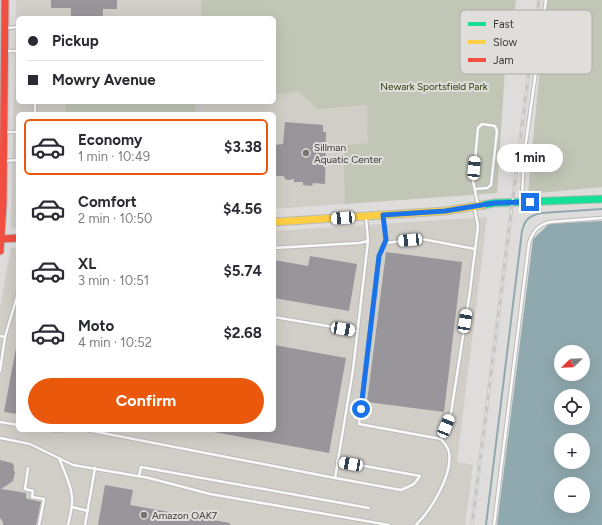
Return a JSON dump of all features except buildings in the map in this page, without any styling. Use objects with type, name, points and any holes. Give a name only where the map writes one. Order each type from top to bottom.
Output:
[{"type":"main road","points":[[0,251],[4,132],[5,51],[3,40],[5,28],[5,0]]},
{"type":"main road","points":[[276,222],[445,211],[494,203],[602,199]]},
{"type":"main road","points":[[0,238],[16,238]]},
{"type":"lane","points":[[545,10],[546,0]]},
{"type":"lane","points":[[5,28],[16,27]]},
{"type":"lane","points":[[5,51],[16,51]]},
{"type":"lane","points":[[522,202],[524,156],[536,74]]},
{"type":"lane","points":[[441,439],[451,413],[478,226],[473,181],[478,128],[482,124],[495,126],[496,131],[491,184],[487,188],[474,189]]},
{"type":"lane","points":[[4,132],[16,132]]},
{"type":"lane","points":[[3,161],[16,160]]},
{"type":"lane","points":[[383,215],[386,240],[379,256],[359,424],[441,439],[446,445],[449,452],[447,470],[433,503],[416,525]]},
{"type":"lane","points":[[335,478],[353,370],[368,242],[366,216]]},
{"type":"lane","points":[[494,525],[529,243],[532,234],[543,224],[550,222],[602,218]]},
{"type":"lane","points":[[384,243],[422,240],[475,249]]},
{"type":"lane","points":[[276,248],[368,242]]},
{"type":"lane","points":[[0,370],[5,337],[16,300]]},
{"type":"lane","points":[[276,317],[357,331]]},
{"type":"lane","points":[[0,336],[5,337]]},
{"type":"lane","points":[[0,422],[16,425]]},
{"type":"lane","points":[[97,432],[401,490],[414,484],[420,476],[337,461]]},
{"type":"lane","points":[[0,438],[30,444],[73,465],[139,476],[210,494],[390,525]]},
{"type":"lane","points":[[59,458],[70,485],[72,496],[72,507],[68,525]]},
{"type":"lane","points":[[139,476],[140,467],[369,508]]},
{"type":"lane","points":[[28,468],[25,489],[33,491],[32,497],[44,499],[39,525]]},
{"type":"lane","points":[[85,525],[95,468]]},
{"type":"lane","points":[[72,507],[88,511]]},
{"type":"shaded area","name":"Newark Sportsfield Park","points":[[16,0],[201,0],[201,16],[16,16],[16,104],[276,104],[276,26],[460,13],[460,74],[505,74],[497,193],[276,209],[276,112],[16,112],[16,228],[11,229]]},
{"type":"shaded area","points":[[487,217],[457,462],[473,465],[465,525],[0,525],[0,307],[11,248],[16,248],[16,432],[276,432],[276,231]]},
{"type":"green space","name":"Newark Sportsfield Park","points":[[201,0],[516,0],[515,10],[460,10],[460,74],[504,74],[497,193],[345,204],[343,146],[368,143],[367,105],[318,109],[299,92],[276,94],[276,16],[201,16]]},
{"type":"green space","points":[[548,0],[602,0],[602,187],[528,194],[539,74],[592,74],[592,10],[546,10]]},
{"type":"green space","points":[[65,104],[195,104],[196,112],[66,112]]},
{"type":"water","points":[[602,221],[602,525],[497,525],[533,239],[549,224]]},
{"type":"waterway","points":[[486,525],[523,227],[531,216],[542,213],[602,209]]},
{"type":"railway","points":[[538,10],[539,0]]},
{"type":"railway","points":[[472,525],[529,74]]},
{"type":"traffic: fast","points":[[483,205],[494,203],[602,199]]},
{"type":"traffic: slow","points":[[276,222],[445,211],[483,205]]},
{"type":"traffic: jam","points":[[0,251],[3,204],[5,0]]},
{"type":"traffic: jam","points":[[1,239],[16,238]]},
{"type":"place","name":"Sillman Aquatic Center","points":[[306,153]]},
{"type":"place","name":"Amazon OAK7","points":[[144,515]]},
{"type":"route","points":[[361,409],[379,256],[386,240],[383,215],[456,210],[494,203],[530,202]]}]
